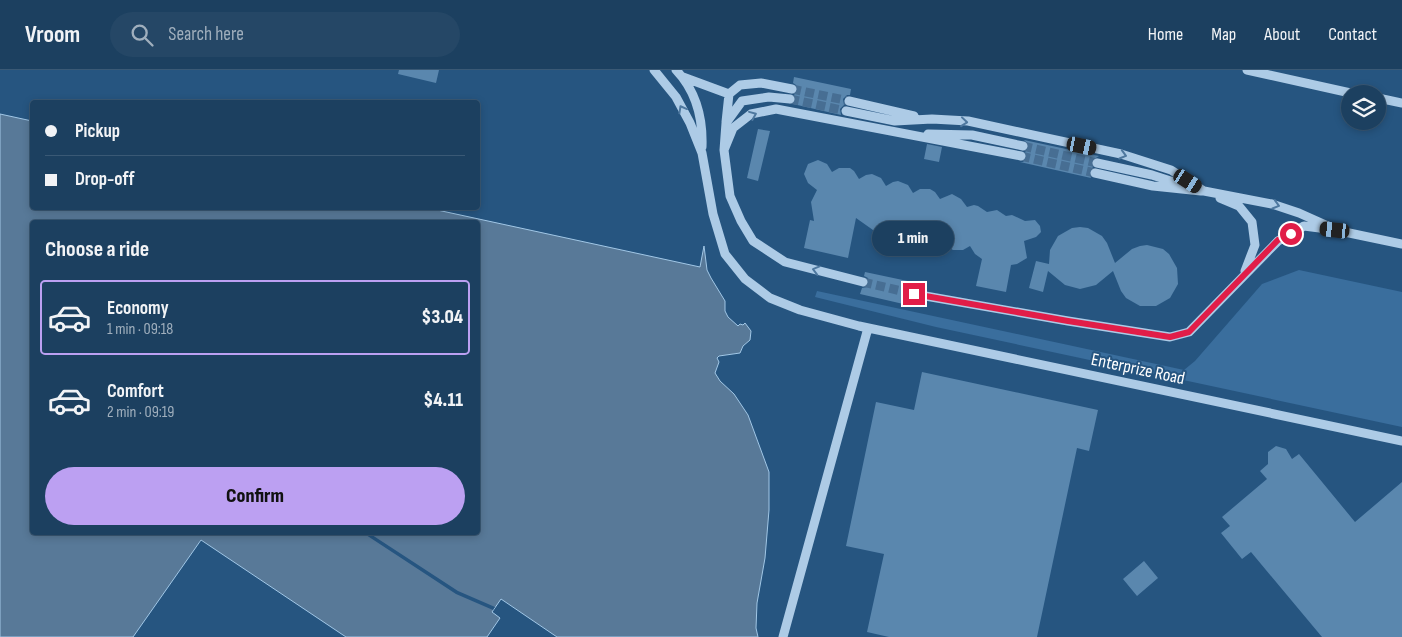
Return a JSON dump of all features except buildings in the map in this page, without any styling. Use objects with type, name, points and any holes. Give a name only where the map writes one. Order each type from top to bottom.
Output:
[{"type":"street","name":"Enterprize Road","points":[[654,70],[676,97],[690,123],[702,152],[713,214],[725,254],[745,279],[770,298],[800,310],[868,328],[1402,441]]},
{"type":"street","name":"Enterprize Road","points":[[676,70],[683,77],[697,104],[703,129],[702,152]]},
{"type":"street","points":[[1247,70],[1341,91]]},
{"type":"street","points":[[683,77],[729,94]]},
{"type":"street","points":[[792,89],[762,83],[740,85],[729,94],[724,150],[730,196],[741,221],[753,241],[785,262],[863,282]]},
{"type":"street","points":[[726,123],[742,102],[769,97],[790,99]]},
{"type":"street","points":[[1386,100],[1402,104]]},
{"type":"street","points":[[849,101],[932,120]]},
{"type":"street","points":[[724,150],[733,128],[751,114],[776,109],[1021,156]]},
{"type":"street","points":[[846,111],[895,120],[968,121],[1121,154],[1171,170],[1204,191]]},
{"type":"street","points":[[905,134],[972,135],[1023,146]]},
{"type":"street","points":[[1097,163],[1152,175],[1204,191],[1239,206],[1252,222],[1255,245],[1243,275]]},
{"type":"street","points":[[1095,173],[1153,186],[1204,191],[1272,204],[1299,212],[1335,230]]},
{"type":"street","points":[[914,294],[1170,337],[1189,332],[1278,240],[1304,226],[1335,230],[1402,244]]},
{"type":"street","points":[[783,637],[868,328]]},
{"type":"shaded area","points":[[0,114],[30,121],[30,210],[437,210],[700,267],[704,246],[707,270],[725,301],[725,311],[728,317],[738,326],[745,323],[751,331],[750,340],[743,346],[740,353],[719,356],[717,358],[719,362],[715,373],[720,381],[734,394],[748,415],[769,472],[769,510],[765,558],[757,603],[756,628],[758,637],[557,637],[501,599],[492,612],[500,618],[487,637],[346,637],[201,540],[133,637],[0,637]]},
{"type":"shaded area","points":[[1299,270],[1402,292],[1402,427],[936,327],[815,297],[817,291],[1184,370],[1195,361],[1262,284]]},
{"type":"pier","points":[[366,535],[372,535],[458,591],[495,607],[493,610],[456,594]]},
{"type":"tunnel","points":[[792,89],[849,101]]},
{"type":"tunnel","points":[[790,99],[846,111]]},
{"type":"tunnel","points":[[1023,146],[1097,163]]},
{"type":"tunnel","points":[[1021,156],[1095,173]]},
{"type":"tunnel","points":[[863,282],[914,294]]},
{"type":"route","points":[[914,294],[1170,337],[1189,332],[1278,240],[1291,234]]}]
